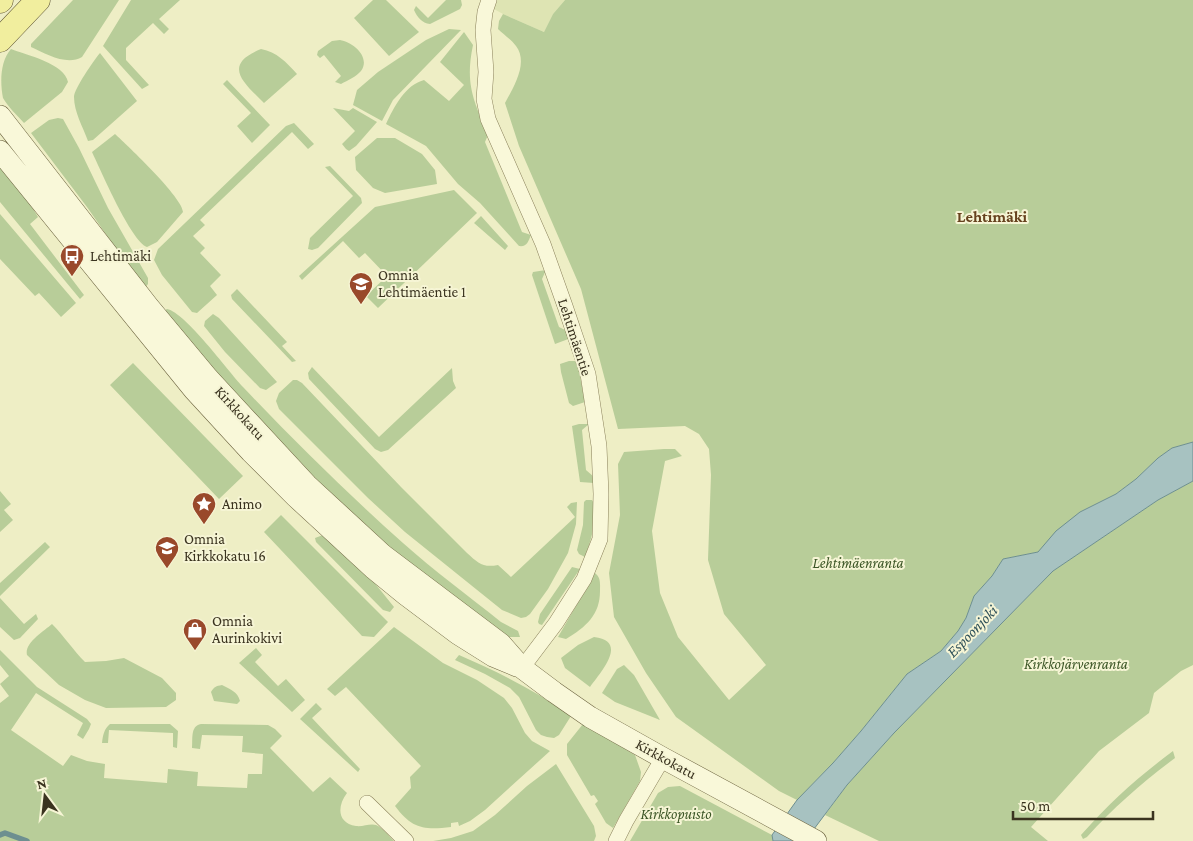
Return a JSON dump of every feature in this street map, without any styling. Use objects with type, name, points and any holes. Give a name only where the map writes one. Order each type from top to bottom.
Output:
[{"type":"main road","points":[[0,40],[38,0]]},
{"type":"main road","name":"Kirkkokatu","points":[[0,116],[148,306],[208,378],[307,485],[384,555],[501,644],[522,668],[590,717],[816,841]]},
{"type":"main road","name":"Kirkkokatu","points":[[0,151],[194,390],[296,498],[373,568],[443,623],[493,656],[522,668]]},
{"type":"street","name":"Lehtimäentie","points":[[489,0],[485,12],[483,30],[486,72],[484,99],[488,119],[543,244],[588,374],[599,446],[600,539],[584,579],[556,622],[522,668]]},
{"type":"street","points":[[616,841],[664,758]]},
{"type":"street","points":[[368,803],[406,841]]},
{"type":"green space","points":[[73,0],[119,0],[82,57],[63,60],[31,47],[31,44]]},
{"type":"green space","points":[[131,0],[180,0],[159,19],[169,29],[164,34],[153,23],[126,48],[126,60],[149,85],[142,89],[103,46]]},
{"type":"green space","points":[[373,0],[386,0],[419,32],[389,56],[354,18]]},
{"type":"green space","points":[[446,0],[461,0],[462,5],[460,9],[430,24],[420,19],[414,10],[416,6],[428,18]]},
{"type":"green space","points":[[486,0],[565,0],[553,14],[544,32],[483,3]]},
{"type":"green space","name":"Lehtimäenranta","points":[[565,0],[1193,0],[1193,442],[1172,448],[1116,494],[1080,512],[1038,552],[1003,559],[992,576],[974,596],[966,618],[941,651],[907,674],[861,731],[797,800],[779,791],[676,717],[646,673],[614,617],[609,573],[620,515],[618,464],[624,452],[675,449],[682,456],[665,461],[652,531],[660,593],[678,637],[729,700],[766,665],[724,614],[708,560],[711,475],[709,449],[699,434],[685,426],[618,429],[581,289],[519,146],[505,103],[518,75],[521,60],[516,46],[498,29],[499,21],[503,14],[544,32],[553,14]]},
{"type":"green space","points":[[449,29],[461,30],[393,100],[382,121],[353,105],[357,90],[378,72],[426,40]]},
{"type":"green space","points":[[464,32],[473,45],[470,81],[475,101],[488,135],[485,142],[522,232],[531,235],[524,246],[519,246],[480,203],[458,184],[426,146],[386,124],[401,98],[417,83],[424,80],[449,101],[464,85],[440,62]]},
{"type":"green space","points":[[340,40],[355,47],[364,61],[364,66],[359,73],[341,84],[335,82],[341,76],[324,55],[320,58],[317,55],[318,51],[332,41]]},
{"type":"green space","points":[[11,49],[53,65],[60,70],[68,82],[62,92],[24,123],[3,98],[1,86],[2,72],[7,54]]},
{"type":"green space","points":[[261,49],[277,55],[297,74],[264,103],[244,81],[239,68],[242,61]]},
{"type":"green space","points":[[100,53],[137,101],[93,140],[88,141],[77,114],[74,97],[81,81]]},
{"type":"green space","points":[[227,80],[270,125],[252,143],[237,126],[251,113],[223,84]]},
{"type":"green space","points":[[333,108],[349,111],[353,108],[377,122],[356,146],[349,151],[342,144],[355,131]]},
{"type":"green space","points":[[63,119],[108,208],[148,278],[148,284],[144,289],[87,207],[31,133],[49,120]]},
{"type":"green space","points":[[294,123],[314,144],[308,149],[292,132],[200,220],[205,225],[193,236],[205,248],[200,253],[221,275],[210,286],[217,295],[197,313],[192,312],[162,275],[154,260],[158,249],[286,126]]},
{"type":"green space","points":[[115,134],[165,184],[181,205],[183,212],[157,242],[147,247],[140,242],[125,219],[92,152]]},
{"type":"green space","points":[[377,138],[395,138],[422,154],[435,170],[437,184],[385,193],[373,188],[356,170],[355,157]]},
{"type":"green space","points":[[0,161],[18,184],[38,217],[30,224],[84,295],[80,299],[0,202]]},
{"type":"green space","points":[[330,166],[361,198],[362,203],[318,248],[312,250],[308,249],[310,238],[353,196],[325,167]]},
{"type":"green space","points":[[454,190],[477,213],[378,308],[366,296],[387,276],[365,253],[359,258],[343,241],[302,280],[299,276],[375,207]]},
{"type":"green space","points":[[0,214],[76,303],[61,317],[39,293],[35,296],[0,259]]},
{"type":"green space","points":[[481,216],[508,246],[505,250],[474,223]]},
{"type":"green space","points":[[546,270],[542,279],[559,327],[569,332],[571,338],[555,344],[532,275],[533,272]]},
{"type":"green space","points":[[237,289],[287,342],[282,346],[296,361],[292,362],[232,299],[231,295]]},
{"type":"green space","points":[[167,309],[185,320],[262,407],[362,506],[439,573],[501,622],[518,631],[520,637],[507,637],[498,632],[338,507],[162,312]]},
{"type":"green space","points":[[213,314],[219,318],[277,382],[266,390],[260,388],[225,352],[204,326],[205,321]]},
{"type":"green space","points":[[577,361],[585,402],[573,406],[569,403],[560,364]]},
{"type":"green space","points":[[133,363],[243,476],[219,499],[110,385]]},
{"type":"green space","points":[[312,367],[379,437],[452,368],[453,381],[456,388],[388,450],[381,452],[375,449],[309,379],[308,373]]},
{"type":"green space","points":[[293,380],[302,383],[471,557],[484,565],[498,565],[511,577],[575,517],[567,507],[571,503],[577,502],[576,524],[568,553],[548,589],[530,614],[521,618],[502,610],[405,532],[368,498],[279,409],[276,401],[279,393]]},
{"type":"green space","points":[[589,424],[582,430],[586,470],[594,477],[594,483],[580,482],[572,426]]},
{"type":"green space","name":"Kirkkojärvenranta","points":[[1193,481],[1193,665],[1181,671],[1154,693],[1149,713],[1099,751],[1031,827],[1048,841],[879,841],[825,815],[847,785],[894,733],[1053,571],[1158,500]]},
{"type":"green space","points":[[0,491],[11,504],[4,510],[13,520],[0,532]]},
{"type":"green space","points":[[592,500],[595,520],[585,557],[579,554],[577,550],[583,525],[584,502]]},
{"type":"green space","points":[[281,515],[388,622],[374,637],[362,636],[264,532]]},
{"type":"green space","points":[[323,535],[365,571],[394,607],[390,612],[383,610],[316,542],[315,538]]},
{"type":"green space","points":[[45,542],[50,547],[0,596],[0,583]]},
{"type":"green space","points":[[572,567],[580,569],[542,625],[539,624],[540,614]]},
{"type":"green space","points":[[595,573],[599,579],[600,591],[595,614],[586,625],[566,639],[558,637]]},
{"type":"green space","points":[[0,598],[24,624],[36,614],[38,619],[20,638],[14,640],[0,627]]},
{"type":"green space","points":[[52,624],[85,662],[124,658],[162,678],[176,693],[176,700],[166,707],[106,708],[85,700],[59,685],[27,655],[31,642]]},
{"type":"green space","points":[[394,627],[443,663],[477,680],[504,698],[512,708],[525,733],[532,741],[550,751],[485,810],[470,821],[459,826],[458,822],[451,823],[451,827],[426,828],[413,824],[401,814],[395,806],[411,788],[410,777],[421,766],[346,687],[335,696],[327,689]]},
{"type":"green space","points":[[594,637],[610,644],[611,651],[605,666],[590,687],[565,668],[561,658],[578,645]]},
{"type":"green space","points":[[256,648],[262,655],[255,662],[278,686],[286,679],[305,700],[292,712],[239,663]]},
{"type":"green space","points":[[0,650],[37,687],[87,719],[91,724],[83,739],[77,735],[83,723],[36,693],[11,730],[63,766],[71,755],[87,761],[105,764],[104,778],[167,783],[168,769],[198,772],[197,786],[247,788],[248,774],[262,774],[263,754],[242,752],[243,736],[202,735],[200,749],[192,748],[192,737],[195,727],[201,724],[268,725],[282,736],[270,748],[313,792],[330,777],[347,793],[340,808],[342,818],[345,821],[356,826],[376,825],[394,841],[0,841],[0,703],[9,696],[0,684],[9,676],[0,665]]},
{"type":"green space","points":[[459,655],[517,682],[571,716],[559,735],[554,738],[541,735],[536,730],[519,697],[510,688],[455,660]]},
{"type":"green space","points":[[624,665],[634,675],[660,720],[615,702],[602,693],[617,669]]},
{"type":"green space","points":[[222,685],[237,695],[240,701],[237,704],[214,701],[211,692],[215,687]]},
{"type":"green space","points":[[316,703],[322,709],[312,718],[360,769],[358,772],[300,719]]},
{"type":"green space","points":[[110,724],[170,724],[178,731],[177,748],[173,747],[173,733],[109,730],[108,743],[102,743],[104,732]]},
{"type":"green space","points":[[583,724],[635,755],[641,772],[640,781],[613,828],[606,823],[595,804],[598,801],[594,795],[591,796],[567,755],[567,744]]},
{"type":"green space","points":[[1173,751],[1175,758],[1129,795],[1083,839],[1081,835],[1114,801],[1136,780]]},
{"type":"green space","points":[[556,764],[594,826],[596,836],[594,841],[433,841],[473,831]]},
{"type":"green space","name":"Kirkkopuisto","points":[[680,786],[772,835],[773,841],[630,841],[658,793],[668,787]]},
{"type":"water","name":"Espoonjoki","points":[[1193,442],[1193,481],[1158,500],[1053,571],[894,733],[847,785],[805,841],[773,841],[772,835],[797,800],[861,731],[907,674],[941,651],[958,631],[966,618],[974,596],[992,576],[1003,559],[1038,552],[1056,531],[1080,512],[1116,494],[1172,448]]},
{"type":"waterway","points":[[0,835],[5,833],[27,841]]},
{"type":"place","name":"Lehtimäki","points":[[72,277]]},
{"type":"place","name":"Omnia Lehtimäentie 1","points":[[361,305]]},
{"type":"place","name":"Animo","points":[[204,525]]},
{"type":"place","name":"Omnia Kirkkokatu 16","points":[[167,569]]},
{"type":"place","name":"Omnia Aurinkokivi","points":[[195,651]]},
{"type":"district","name":"Lehtimäki","points":[[992,216]]}]
